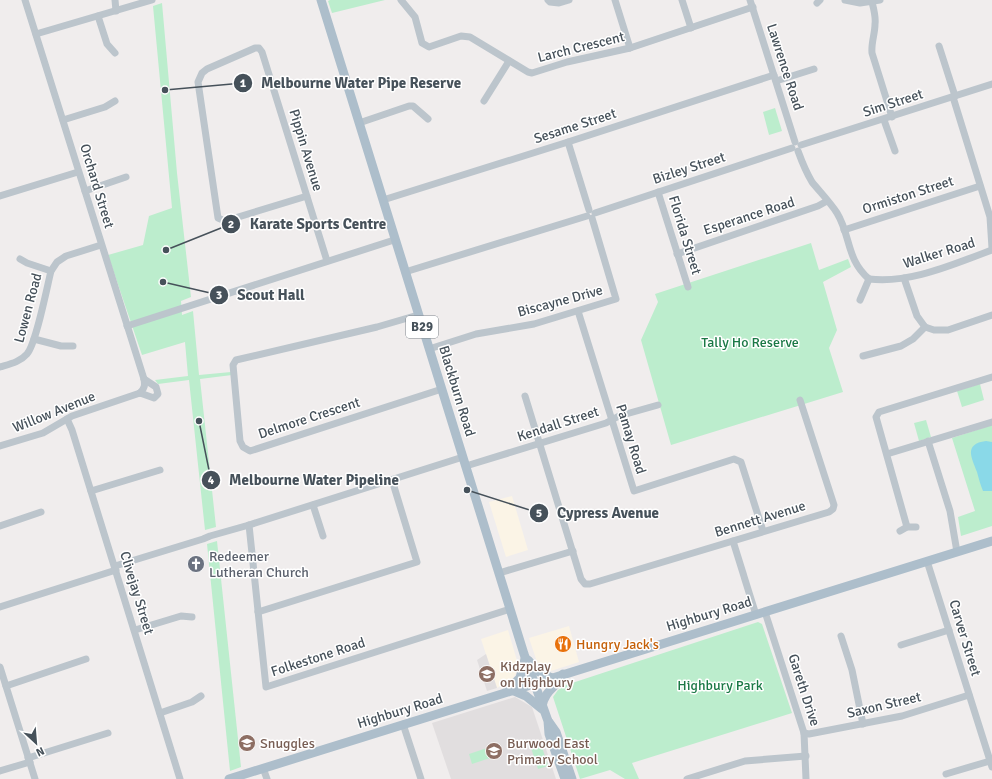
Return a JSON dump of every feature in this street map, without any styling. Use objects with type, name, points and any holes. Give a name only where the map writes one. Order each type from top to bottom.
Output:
[{"type":"main road","name":"Blackburn Road","points":[[320,0],[534,684],[548,721],[556,732],[572,779]]},
{"type":"main road","name":"Highbury Road","points":[[229,779],[927,561],[991,544]]},
{"type":"main road","points":[[525,656],[534,668],[552,678]]},
{"type":"main road","points":[[525,656],[525,665],[520,678],[509,691],[526,696],[543,709]]},
{"type":"main road","points":[[543,709],[544,697],[559,682],[563,674]]},
{"type":"main road","name":"Blackburn Road","points":[[548,721],[549,734],[565,779]]},
{"type":"street","name":"Orchard Street","points":[[25,0],[144,379],[156,387],[158,394],[154,398],[140,393]]},
{"type":"street","points":[[115,0],[116,11]]},
{"type":"street","points":[[36,34],[152,0]]},
{"type":"street","name":"Larch Crescent","points":[[402,0],[415,17],[422,43],[428,47],[461,36],[470,37],[532,73],[567,62],[630,48],[691,28],[751,4]]},
{"type":"street","points":[[548,0],[550,2],[559,3],[569,0]]},
{"type":"street","points":[[615,0],[630,48]]},
{"type":"street","points":[[682,0],[691,28]]},
{"type":"street","points":[[845,0],[860,3],[880,0]]},
{"type":"street","points":[[872,2],[875,13],[872,53],[892,117]]},
{"type":"street","name":"Lawrence Road","points":[[751,4],[803,165],[837,214],[854,261],[860,271],[869,279]]},
{"type":"street","points":[[98,16],[107,44],[115,53]]},
{"type":"street","points":[[939,46],[990,217],[992,249]]},
{"type":"street","name":"Pippin Avenue","points":[[307,196],[224,221],[221,221],[218,218],[198,82],[202,72],[255,48],[259,48],[262,52],[307,196],[327,261]]},
{"type":"street","points":[[484,101],[509,61]]},
{"type":"street","name":"Sesame Street","points":[[382,200],[775,78],[814,69]]},
{"type":"street","name":"Sim Street","points":[[796,147],[884,120],[992,84]]},
{"type":"street","points":[[63,120],[105,107],[115,101]]},
{"type":"street","points":[[358,123],[409,106],[413,106],[428,118]]},
{"type":"street","points":[[884,120],[895,151]]},
{"type":"street","points":[[568,142],[591,214]]},
{"type":"street","name":"Bizley Street","points":[[405,272],[591,214],[796,147]]},
{"type":"street","points":[[0,196],[78,172]]},
{"type":"street","points":[[85,191],[126,177]]},
{"type":"street","name":"Ormiston Street","points":[[844,230],[980,186]]},
{"type":"street","name":"Florida Street","points":[[658,192],[688,287]]},
{"type":"street","name":"Esperance Road","points":[[677,254],[818,206],[827,201]]},
{"type":"street","name":"Biscayne Drive","points":[[429,349],[476,334],[534,324],[616,299],[591,214]]},
{"type":"street","points":[[127,326],[394,240]]},
{"type":"street","name":"Lowen Road","points":[[0,367],[16,362],[29,352],[34,339],[51,271],[57,262],[66,256],[101,245]]},
{"type":"street","name":"Walker Road","points":[[869,279],[881,280],[904,278],[921,274],[992,249]]},
{"type":"street","points":[[20,259],[27,263],[51,271]]},
{"type":"street","points":[[904,278],[917,316],[925,327],[934,330],[948,330],[992,315]]},
{"type":"street","points":[[860,300],[869,279]]},
{"type":"street","name":"Pamay Road","points":[[578,311],[634,491],[734,460],[741,462],[763,531]]},
{"type":"street","name":"Delmore Crescent","points":[[418,315],[377,327],[236,360],[233,365],[240,441],[243,447],[250,451],[442,389]]},
{"type":"street","points":[[863,356],[901,346],[913,339],[925,327]]},
{"type":"street","points":[[34,339],[61,346],[73,346]]},
{"type":"street","points":[[908,527],[876,417],[877,414],[879,412],[992,377]]},
{"type":"street","points":[[140,393],[144,390],[144,379]]},
{"type":"street","name":"Willow Avenue","points":[[0,446],[43,433],[72,416],[140,393]]},
{"type":"street","points":[[499,573],[573,551],[525,396]]},
{"type":"street","name":"Bennett Avenue","points":[[573,551],[581,579],[585,584],[590,584],[829,512],[833,509],[834,504],[800,400]]},
{"type":"street","name":"Kendall Street","points":[[466,466],[612,420],[619,416],[658,405]]},
{"type":"street","name":"Clivejay Street","points":[[67,419],[72,430],[181,778]]},
{"type":"street","points":[[887,454],[992,422]]},
{"type":"street","points":[[928,441],[950,511],[957,552]]},
{"type":"street","points":[[0,606],[210,536],[463,457]]},
{"type":"street","points":[[91,491],[160,470]]},
{"type":"street","points":[[258,612],[417,562],[392,480]]},
{"type":"street","points":[[313,505],[323,536]]},
{"type":"street","points":[[0,526],[41,512]]},
{"type":"street","name":"Folkestone Road","points":[[249,525],[266,687],[510,609]]},
{"type":"street","points":[[900,531],[908,527],[916,527]]},
{"type":"street","name":"Gareth Drive","points":[[733,541],[804,733],[806,779]]},
{"type":"street","name":"Carver Street","points":[[927,561],[991,764]]},
{"type":"street","points":[[135,630],[181,616],[192,617]]},
{"type":"street","points":[[902,645],[949,630]]},
{"type":"street","points":[[841,636],[852,670],[864,724]]},
{"type":"street","points":[[4,688],[86,659]]},
{"type":"street","points":[[0,667],[4,688],[35,779]]},
{"type":"street","name":"Saxon Street","points":[[804,733],[809,734],[902,716],[969,695]]},
{"type":"street","points":[[160,713],[192,702],[201,696]]},
{"type":"street","points":[[403,724],[421,779]]},
{"type":"street","points":[[0,771],[108,733]]},
{"type":"street","points":[[687,779],[745,761],[806,756]]},
{"type":"street","points":[[946,774],[991,764]]},
{"type":"street","points":[[263,768],[267,779]]},
{"type":"shaded area","points":[[512,496],[528,550],[506,557],[489,502]]},
{"type":"shaded area","points":[[569,626],[579,662],[551,671],[541,668],[537,662],[529,638]]},
{"type":"shaded area","points":[[508,630],[518,664],[513,679],[497,688],[481,639]]},
{"type":"shaded area","name":"Kidzplay on Highbury","points":[[486,654],[497,688],[487,691],[477,660]]},
{"type":"shaded area","name":"Burwood East Primary School","points":[[515,697],[532,707],[556,779],[451,779],[432,723]]},
{"type":"green space","points":[[385,0],[332,13],[328,1]]},
{"type":"green space","points":[[162,3],[177,173],[191,297],[181,301],[182,315],[193,311],[199,375],[231,372],[232,375],[200,379],[216,527],[205,530],[189,380],[158,384],[155,380],[188,376],[185,342],[142,355],[108,255],[143,245],[149,216],[172,208],[153,6]]},
{"type":"green space","points":[[775,108],[782,131],[769,135],[763,112]]},
{"type":"green space","name":"Tally Ho Reserve","points":[[811,243],[819,270],[848,259],[851,267],[823,282],[837,330],[829,348],[843,392],[671,445],[641,340],[658,302],[655,294]]},
{"type":"green space","points":[[980,384],[984,400],[962,407],[957,391]]},
{"type":"green space","points":[[926,420],[931,437],[919,441],[914,423]]},
{"type":"green space","points":[[992,425],[992,526],[961,536],[958,517],[975,511],[952,438]]},
{"type":"green space","points":[[217,541],[241,767],[230,771],[207,544]]},
{"type":"green space","name":"Highbury Park","points":[[758,622],[762,624],[792,713],[632,763],[639,779],[625,779],[610,770],[580,779],[553,697],[558,690],[566,685]]},
{"type":"green space","points":[[541,744],[548,766],[538,769],[531,748]]},
{"type":"green space","points":[[490,747],[493,757],[472,764],[469,754]]},
{"type":"water","points":[[986,441],[992,442],[992,491],[983,491],[971,452],[974,445]]},
{"type":"place","name":"Melbourne Water Pipe Reserve","points":[[165,90]]},
{"type":"place","name":"Karate Sports Centre","points":[[166,250]]},
{"type":"place","name":"Scout Hall","points":[[163,282]]},
{"type":"place","name":"Melbourne Water Pipeline","points":[[199,421]]},
{"type":"place","name":"Cypress Avenue","points":[[467,490]]},
{"type":"place","name":"Redeemer Lutheran Church","points":[[196,564]]},
{"type":"place","name":"Hungry Jack's","points":[[563,644]]},
{"type":"place","name":"Kidzplay on Highbury","points":[[487,674]]},
{"type":"place","name":"Snuggles","points":[[247,743]]},
{"type":"place","name":"Burwood East Primary School","points":[[494,751]]}]
